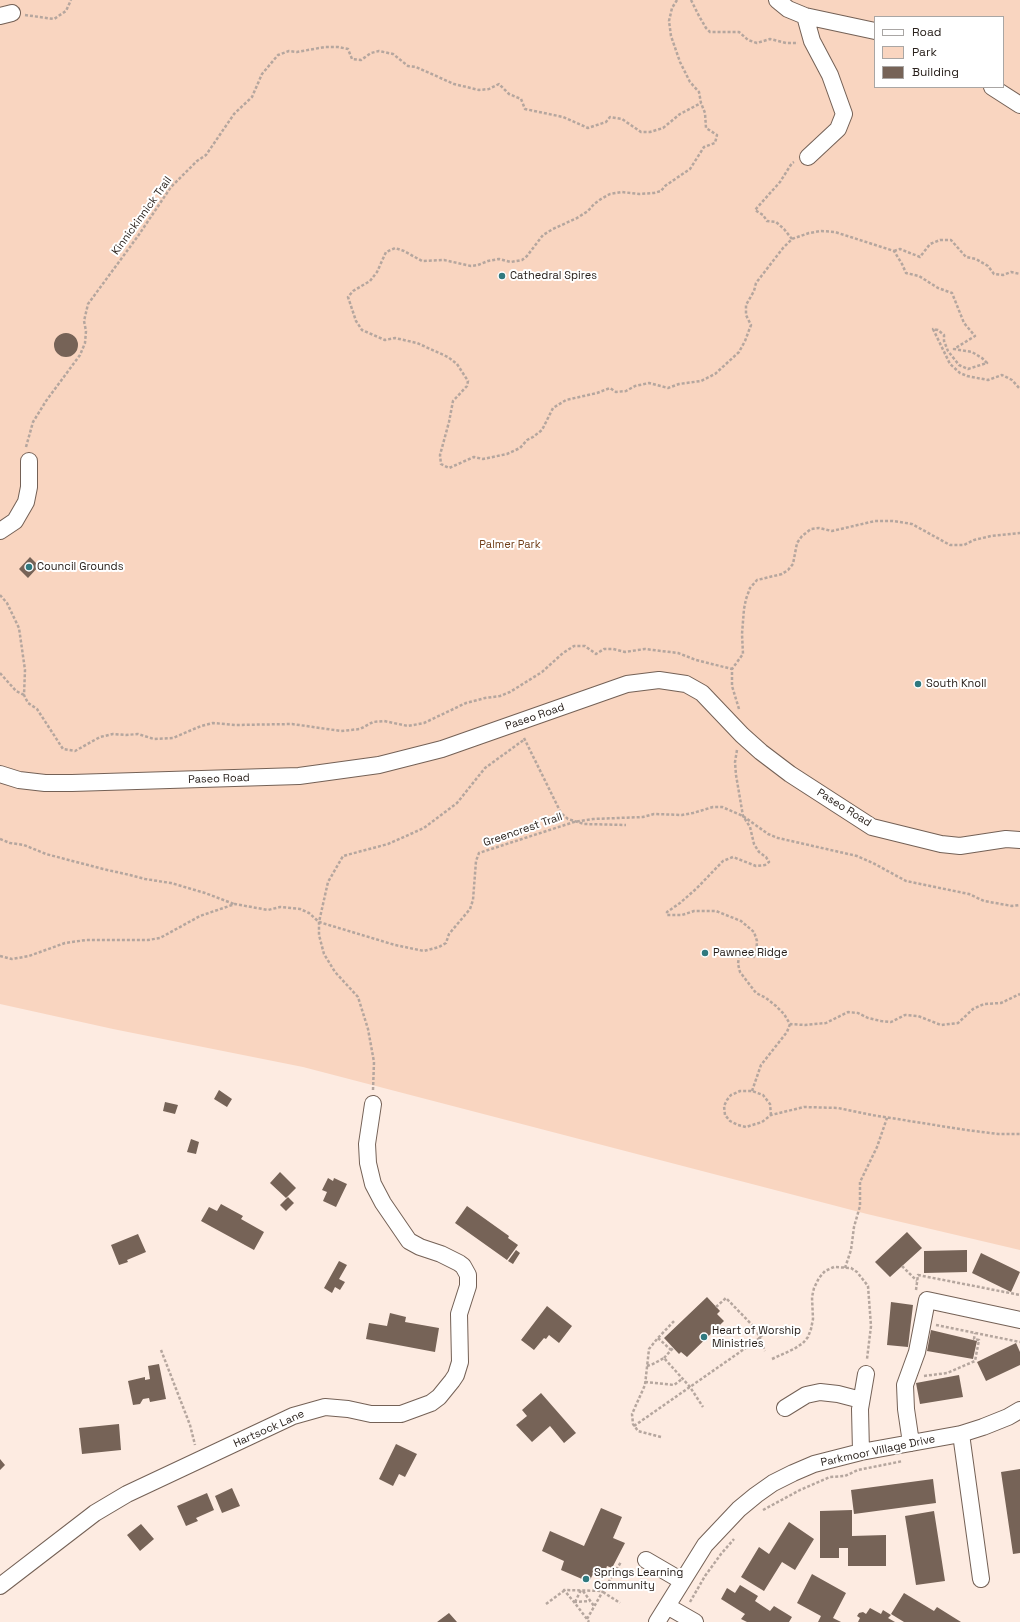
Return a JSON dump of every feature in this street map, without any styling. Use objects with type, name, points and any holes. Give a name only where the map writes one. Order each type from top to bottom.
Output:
[{"type":"street","points":[[776,0],[788,9],[805,16],[874,31]]},
{"type":"street","points":[[805,16],[812,41],[830,75],[844,114],[838,129],[808,156]]},
{"type":"street","points":[[994,88],[1020,105]]},
{"type":"street","points":[[0,531],[15,521],[26,502],[29,488],[29,461]]},
{"type":"street","name":"Paseo Road","points":[[0,774],[19,780],[44,783],[225,779],[299,776],[379,765],[442,750],[627,684],[659,680],[686,684],[702,693],[742,735],[790,774],[872,827],[941,844],[960,846],[1006,840],[1020,840]]},
{"type":"street","name":"Hartsock Lane","points":[[0,1586],[95,1513],[128,1494],[293,1416],[325,1407],[348,1409],[371,1414],[401,1414],[431,1403],[439,1397],[452,1381],[456,1375],[460,1362],[459,1314],[468,1286],[468,1275],[459,1262],[441,1254],[420,1248],[409,1241],[383,1203],[373,1184],[368,1164],[367,1144],[373,1104]]},
{"type":"street","points":[[911,1443],[906,1409],[905,1385],[917,1352],[927,1300],[1020,1320]]},
{"type":"street","points":[[861,1452],[861,1400],[866,1374]]},
{"type":"street","points":[[785,1408],[806,1395],[820,1392],[838,1394],[861,1400]]},
{"type":"street","name":"Parkmoor Village Drive","points":[[657,1622],[705,1545],[720,1528],[756,1495],[793,1473],[814,1464],[861,1452],[961,1434],[989,1425],[1020,1410]]},
{"type":"street","points":[[961,1434],[981,1579]]},
{"type":"street","points":[[646,1560],[682,1581]]},
{"type":"street","points":[[667,1606],[695,1622]]},
{"type":"path","points":[[6,15],[54,19],[66,11],[71,0]]},
{"type":"path","points":[[677,0],[672,8],[668,20],[671,36],[680,62],[690,82],[699,92],[701,103],[706,113],[706,128],[717,135],[715,143],[704,146],[690,169],[665,186],[661,191],[638,194],[622,192],[610,194],[594,204],[588,212],[553,229],[543,236],[522,260],[511,262],[499,259],[488,260],[478,265],[471,266],[444,260],[422,261],[404,251],[395,248],[386,252],[377,272],[370,281],[350,294],[348,297],[356,321],[362,330],[385,340],[395,338],[417,343],[448,356],[457,364],[468,381],[466,386],[453,401],[450,422],[440,455],[441,464],[449,468],[474,457],[483,459],[507,454],[520,448],[527,440],[542,430],[553,408],[566,400],[597,394],[610,388],[616,392],[626,391],[636,386],[649,383],[668,388],[679,384],[701,381],[715,374],[739,352],[751,325],[746,315],[746,305],[754,291],[756,283],[783,248],[792,239],[809,233],[835,232],[894,250],[900,249],[920,257],[930,244],[940,240],[951,240],[966,257],[976,259],[988,266],[994,274],[1003,275],[1011,272],[1020,274]]},
{"type":"path","points":[[691,0],[702,22],[710,32],[740,32],[748,40],[757,42],[770,39],[786,43],[812,41]]},
{"type":"path","name":"Kinnickinnick Trail","points":[[29,461],[26,446],[33,422],[46,401],[80,355],[85,343],[86,331],[84,321],[88,304],[138,236],[171,187],[197,161],[206,155],[234,114],[252,97],[262,74],[278,55],[289,51],[297,52],[326,47],[348,49],[352,59],[361,60],[371,53],[379,51],[393,54],[408,66],[416,67],[454,84],[479,90],[489,89],[499,84],[509,94],[521,99],[525,109],[563,116],[588,128],[606,122],[610,117],[622,119],[641,132],[650,132],[663,128],[680,114],[701,103]]},
{"type":"path","points":[[792,239],[776,222],[768,221],[755,210],[780,182],[792,163],[808,156]]},
{"type":"path","points":[[894,250],[906,273],[920,276],[938,288],[952,293],[964,324],[975,336],[954,348],[972,352],[987,363],[968,369],[959,365],[948,351],[944,342],[944,335],[938,330],[933,329],[950,364],[960,373],[967,376],[988,380],[1002,375],[1012,380],[1020,389]]},
{"type":"path","points":[[744,647],[742,634],[744,609],[750,588],[757,580],[782,574],[788,570],[793,564],[798,543],[802,536],[812,529],[819,528],[832,531],[875,520],[893,521],[912,524],[950,545],[964,545],[974,540],[991,536],[1020,533]]},
{"type":"path","points":[[0,595],[19,628],[25,670],[24,694],[28,703],[37,709],[63,749],[75,751],[100,737],[113,734],[138,734],[154,739],[173,738],[201,726],[213,723],[235,725],[292,724],[341,731],[360,729],[373,722],[396,722],[408,726],[424,723],[466,703],[500,696],[510,692],[542,672],[563,653],[574,646],[585,646],[596,654],[604,649],[613,649],[625,652],[645,649],[678,653],[696,660],[732,669]]},
{"type":"path","points":[[0,601],[4,600]]},
{"type":"path","points":[[0,673],[16,691],[24,694]]},
{"type":"path","points":[[517,723],[561,813],[574,822],[584,824],[626,825]]},
{"type":"path","points":[[373,1104],[374,1062],[368,1029],[358,997],[335,972],[324,954],[320,935],[319,922],[328,882],[342,856],[388,844],[424,828],[457,803],[485,768],[525,739]]},
{"type":"path","name":"Greencrest Trail","points":[[0,956],[12,959],[29,956],[65,943],[86,940],[148,940],[160,938],[200,916],[235,904],[268,910],[280,907],[300,909],[309,913],[319,922],[395,945],[424,951],[439,947],[446,943],[449,934],[470,910],[473,900],[475,867],[479,854],[574,822],[593,819],[643,817],[654,814],[682,815],[713,807],[722,807],[743,816],[768,834],[835,852],[857,856],[906,881],[969,894],[989,902],[1012,906],[1020,905]]},
{"type":"path","points":[[743,816],[750,826],[754,844],[759,852],[766,857],[769,862],[765,865],[756,866],[733,857],[723,861],[696,889],[680,903],[666,912],[667,915],[682,915],[694,911],[716,911],[741,921],[754,932],[757,941],[756,957],[739,956],[738,964],[740,972],[756,993],[766,998],[776,1006],[784,1014],[790,1024]]},
{"type":"path","points":[[0,839],[10,843],[24,845],[46,854],[205,893],[235,904]]},
{"type":"path","points":[[790,1024],[805,1025],[826,1023],[848,1012],[881,1021],[891,1022],[905,1015],[918,1016],[941,1025],[958,1023],[974,1009],[984,1004],[1001,1002],[1020,994]]},
{"type":"path","points":[[752,1091],[761,1065],[787,1032],[790,1024]]},
{"type":"path","points":[[771,1115],[770,1104],[763,1095],[752,1091],[740,1091],[731,1095],[724,1106],[725,1115],[730,1121],[738,1126],[746,1127],[762,1122],[771,1115],[804,1107],[831,1108],[979,1132],[1020,1134]]},
{"type":"path","points":[[845,1268],[851,1250],[854,1227],[860,1206],[860,1182],[875,1152],[887,1118]]},
{"type":"path","points":[[902,1266],[917,1281]]},
{"type":"path","points":[[772,1359],[794,1349],[803,1343],[811,1329],[813,1319],[812,1297],[814,1288],[819,1278],[825,1271],[834,1267],[851,1268],[857,1272],[868,1286],[871,1326],[866,1374]]},
{"type":"path","points":[[716,1307],[726,1298],[756,1329],[765,1351]]},
{"type":"path","points":[[661,1438],[638,1431],[634,1426],[632,1414],[643,1392],[649,1349],[675,1320]]},
{"type":"path","points":[[932,1324],[1020,1342]]},
{"type":"path","points":[[634,1426],[760,1338],[770,1328]]},
{"type":"path","points":[[924,1376],[947,1373],[974,1361],[979,1340],[974,1339],[976,1333]]},
{"type":"path","points":[[647,1366],[664,1358],[672,1349],[658,1338]]},
{"type":"path","points":[[160,1350],[190,1425],[195,1445]]},
{"type":"path","points":[[664,1358],[690,1388],[703,1407]]},
{"type":"path","points":[[645,1382],[674,1385],[682,1379]]},
{"type":"path","points":[[762,1512],[771,1504],[830,1477],[845,1476],[858,1470],[911,1460]]},
{"type":"path","points":[[687,1606],[705,1576],[735,1537]]},
{"type":"path","points":[[587,1619],[621,1562]]},
{"type":"path","points":[[546,1604],[565,1590],[603,1592],[620,1603]]},
{"type":"path","points":[[565,1590],[589,1622]]},
{"type":"path","points":[[582,1590],[594,1606]]},
{"type":"path","points":[[575,1602],[582,1590]]},
{"type":"path","points":[[575,1602],[590,1601]]},
{"type":"green space","name":"Palmer Park","points":[[0,0],[1020,0],[1020,1250],[867,1214],[303,1067],[113,1029],[0,1004]]},
{"type":"building","points":[[66,333],[74,337],[78,345],[74,353],[66,357],[58,353],[54,345],[58,337]]},
{"type":"building","name":"Council Grounds","points":[[30,557],[39,566],[28,578],[19,569]]},
{"type":"building","points":[[219,1090],[232,1099],[227,1107],[214,1099]]},
{"type":"building","points":[[165,1102],[178,1105],[175,1114],[163,1111]]},
{"type":"building","points":[[191,1139],[199,1142],[196,1154],[187,1152]]},
{"type":"building","points":[[280,1172],[296,1188],[286,1198],[270,1183]]},
{"type":"building","points":[[328,1178],[333,1181],[334,1178],[347,1184],[336,1207],[323,1201],[327,1192],[322,1190]]},
{"type":"building","points":[[288,1197],[294,1203],[286,1211],[280,1205]]},
{"type":"building","points":[[221,1204],[243,1216],[241,1219],[264,1232],[254,1250],[201,1221],[209,1207],[217,1211]]},
{"type":"building","points":[[467,1206],[509,1236],[508,1238],[518,1245],[507,1260],[455,1223]]},
{"type":"building","points":[[907,1232],[922,1248],[890,1277],[875,1262]]},
{"type":"building","points":[[138,1234],[146,1252],[127,1260],[128,1262],[119,1265],[111,1245]]},
{"type":"building","points":[[516,1250],[520,1253],[513,1264],[508,1261]]},
{"type":"building","points":[[967,1250],[967,1272],[924,1273],[924,1251]]},
{"type":"building","points":[[981,1253],[1020,1272],[1011,1292],[972,1273]]},
{"type":"building","points":[[339,1261],[347,1265],[339,1279],[345,1282],[340,1290],[335,1287],[332,1293],[324,1288]]},
{"type":"building","points":[[707,1297],[720,1311],[717,1314],[724,1321],[687,1357],[681,1352],[679,1354],[664,1338]]},
{"type":"building","points":[[891,1302],[913,1305],[908,1347],[887,1345]]},
{"type":"building","points":[[547,1306],[572,1326],[559,1343],[549,1335],[546,1339],[544,1338],[534,1350],[521,1340]]},
{"type":"building","points":[[390,1313],[406,1317],[405,1322],[439,1328],[435,1352],[366,1339],[369,1323],[387,1326]]},
{"type":"building","points":[[931,1330],[977,1341],[973,1359],[927,1351]]},
{"type":"building","points":[[1016,1343],[1020,1352],[1020,1365],[986,1381],[977,1362]]},
{"type":"building","points":[[159,1364],[166,1399],[150,1402],[149,1398],[143,1399],[140,1404],[133,1405],[128,1381],[145,1377],[145,1380],[150,1379],[148,1366]]},
{"type":"building","points":[[959,1375],[963,1397],[920,1404],[916,1383]]},
{"type":"building","points":[[541,1393],[576,1433],[564,1443],[550,1426],[532,1442],[516,1425],[527,1416],[522,1410]]},
{"type":"building","points":[[119,1424],[121,1450],[82,1454],[79,1428]]},
{"type":"building","points":[[396,1444],[417,1454],[405,1477],[399,1474],[393,1486],[379,1479]]},
{"type":"building","points":[[0,1459],[5,1465],[0,1470]]},
{"type":"building","points":[[1020,1469],[1020,1553],[1013,1554],[1001,1472]]},
{"type":"building","points":[[933,1479],[936,1503],[854,1514],[851,1490]]},
{"type":"building","points":[[232,1488],[240,1506],[222,1513],[215,1496]]},
{"type":"building","points":[[207,1493],[214,1510],[196,1518],[198,1521],[186,1526],[177,1506]]},
{"type":"building","points":[[601,1508],[622,1517],[613,1538],[625,1543],[612,1568],[607,1566],[605,1572],[596,1568],[589,1582],[561,1570],[564,1561],[542,1551],[550,1531],[584,1546]]},
{"type":"building","points":[[852,1510],[852,1536],[886,1535],[886,1566],[848,1566],[848,1548],[839,1548],[839,1558],[820,1558],[820,1511]]},
{"type":"building","points":[[934,1511],[945,1581],[916,1585],[905,1516]]},
{"type":"building","points":[[789,1522],[814,1539],[795,1570],[782,1562],[764,1591],[741,1577],[759,1547],[769,1554]]},
{"type":"building","points":[[141,1524],[154,1539],[140,1551],[127,1535]]},
{"type":"building","points":[[812,1574],[846,1593],[833,1618],[841,1622],[818,1622],[821,1616],[797,1603]]},
{"type":"building","points":[[740,1585],[758,1596],[755,1601],[770,1611],[774,1606],[792,1617],[789,1622],[747,1622],[741,1619],[745,1614],[721,1599],[727,1588],[735,1593]]},
{"type":"building","points":[[904,1593],[934,1611],[937,1607],[961,1622],[904,1622],[891,1614]]},
{"type":"building","points":[[870,1608],[881,1614],[883,1610],[891,1615],[888,1618],[895,1622],[858,1622],[860,1618],[857,1616],[859,1613],[863,1612],[866,1614]]},
{"type":"building","points":[[449,1613],[457,1622],[437,1622]]},
{"type":"place","name":"Cathedral Spires","points":[[502,276]]},
{"type":"place","name":"Council Grounds","points":[[29,567]]},
{"type":"place","name":"South Knoll","points":[[918,684]]},
{"type":"place","name":"Pawnee Ridge","points":[[705,953]]},
{"type":"place","name":"Heart of Worship Ministries","points":[[704,1337]]},
{"type":"place","name":"Springs Learning Community","points":[[586,1579]]}]
